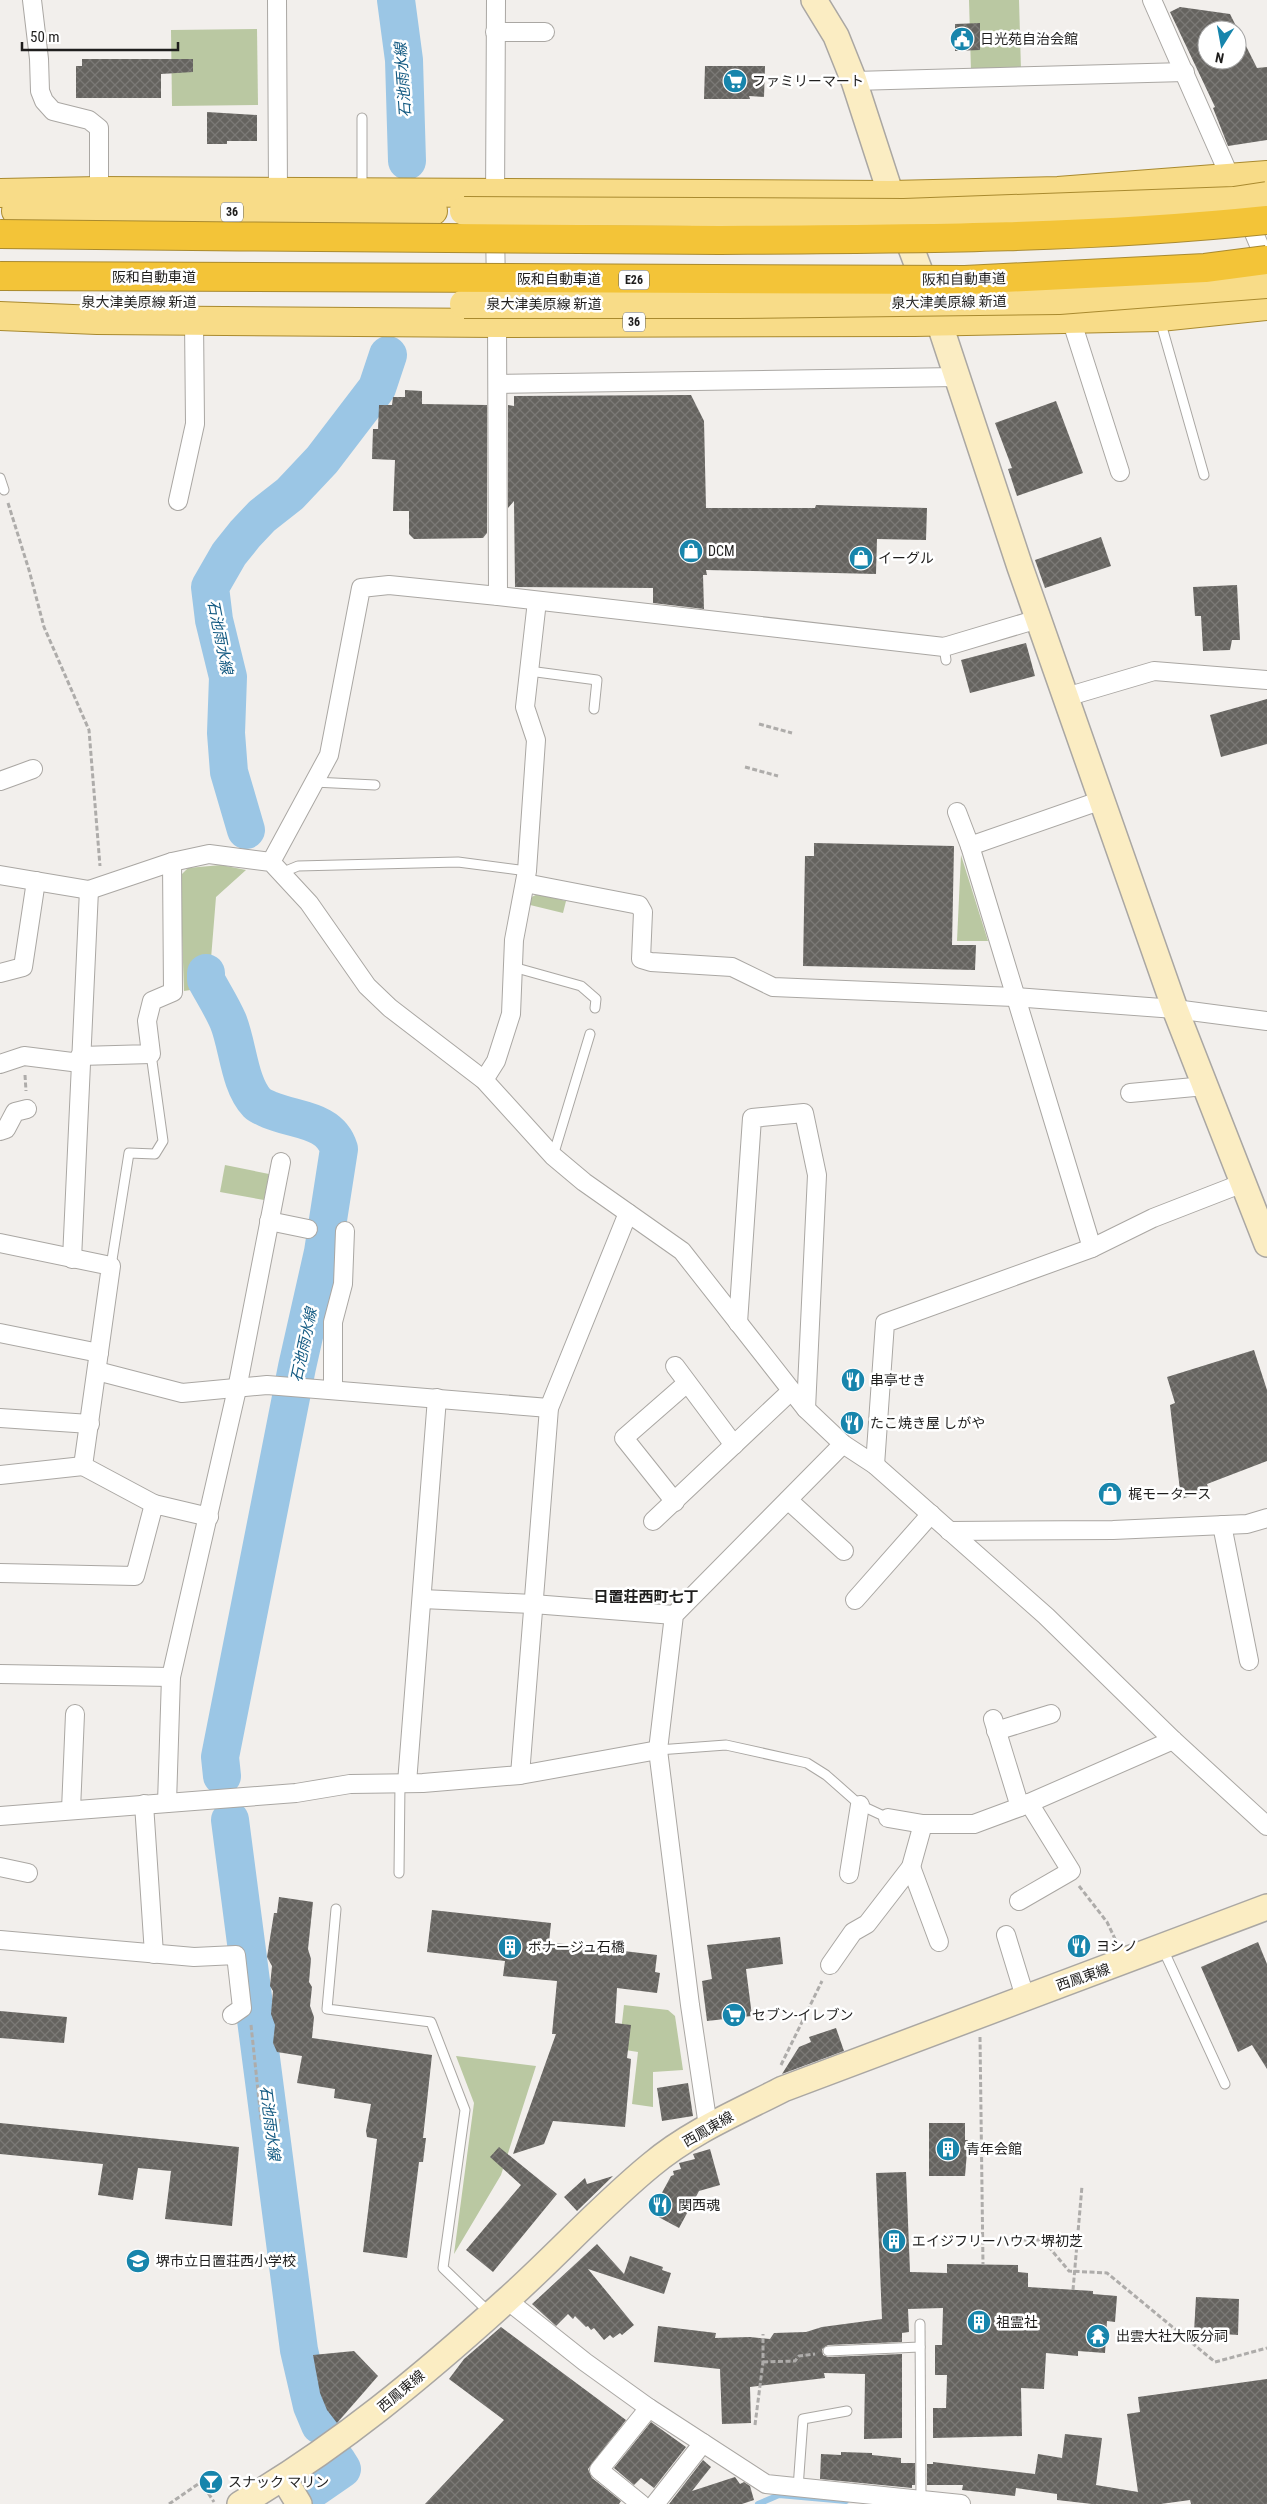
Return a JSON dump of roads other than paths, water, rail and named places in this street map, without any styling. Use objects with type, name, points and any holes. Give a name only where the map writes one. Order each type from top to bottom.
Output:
[{"type":"highway","points":[[0,234],[668,240],[961,239],[1094,234],[1267,220]]},
{"type":"highway","name":"阪和自動車道","points":[[0,276],[964,280],[1196,268],[1267,260]]},
{"type":"main road","name":"36","points":[[0,193],[99,191],[891,195],[1058,191],[1267,175]]},
{"type":"main road","name":"36","points":[[0,211],[464,211],[904,214],[1234,201],[1267,196]]},
{"type":"main road","name":"泉大津美原線 新道","points":[[0,302],[737,304],[1059,300],[1267,284]]},
{"type":"main road","name":"36","points":[[0,316],[497,323],[939,322],[1160,317],[1267,306]]},
{"type":"street","points":[[32,0],[39,60],[40,91],[44,101],[53,111],[89,120],[99,128],[99,191]]},
{"type":"street","points":[[277,0],[278,192]]},
{"type":"street","points":[[496,0],[495,193],[498,384],[498,596]]},
{"type":"street","points":[[814,0],[836,36],[854,81],[891,195],[939,322],[1021,584],[1038,619],[1175,1009],[1267,1244]]},
{"type":"street","points":[[1152,0],[1267,264]]},
{"type":"street","points":[[495,32],[545,32]]},
{"type":"street","points":[[854,81],[1184,72]]},
{"type":"street","points":[[1071,319],[1120,472]]},
{"type":"street","points":[[178,500],[195,424],[194,320]]},
{"type":"street","points":[[498,384],[957,377]]},
{"type":"street","points":[[276,868],[314,782],[329,755],[361,588],[389,585],[498,596],[786,635],[832,634],[945,653],[1038,619]]},
{"type":"street","points":[[484,1080],[496,1061],[510,1014],[514,940],[526,877],[536,740],[525,707],[538,601]]},
{"type":"street","points":[[1066,697],[1154,671],[1267,680]]},
{"type":"street","points":[[0,781],[33,769]]},
{"type":"street","points":[[970,846],[1102,800]]},
{"type":"street","points":[[957,812],[970,846],[1014,997],[1092,1248]]},
{"type":"street","points":[[0,875],[36,882],[93,888],[172,862],[209,854],[276,868],[309,903],[367,986],[390,1008],[484,1080],[553,1156],[584,1182],[682,1251],[806,1409],[843,1444],[874,1465],[1046,1616],[1172,1740],[1267,1826]]},
{"type":"street","points":[[0,1064],[24,1056],[80,1059],[151,1054],[147,1021],[152,1002],[173,992],[172,862]]},
{"type":"street","points":[[526,877],[638,905],[643,912],[641,959],[651,962],[732,967],[772,987],[1014,997],[1175,1009],[1267,1021]]},
{"type":"street","points":[[0,973],[23,967],[36,882]]},
{"type":"street","points":[[72,1260],[80,1059],[93,888]]},
{"type":"street","points":[[1130,1093],[1205,1086]]},
{"type":"street","points":[[0,1132],[6,1129],[15,1112],[27,1109]]},
{"type":"street","points":[[738,1323],[752,1118],[804,1113],[817,1175],[806,1409]]},
{"type":"street","points":[[167,1803],[171,1677],[210,1517],[281,1162]]},
{"type":"street","points":[[874,1465],[886,1323],[1092,1248],[1152,1218],[1243,1183]]},
{"type":"street","points":[[520,1776],[549,1408],[628,1213]]},
{"type":"street","points":[[269,1222],[308,1229]]},
{"type":"street","points":[[333,1390],[333,1322],[343,1284],[345,1231]]},
{"type":"street","points":[[0,1244],[72,1260],[111,1266],[83,1466]]},
{"type":"street","points":[[0,1333],[99,1354]]},
{"type":"street","points":[[674,1366],[734,1444]]},
{"type":"street","points":[[97,1371],[182,1394],[267,1385],[549,1408]]},
{"type":"street","points":[[675,1502],[624,1438],[687,1383]]},
{"type":"street","points":[[653,1521],[791,1391]]},
{"type":"street","points":[[404,1783],[422,1599],[437,1398]]},
{"type":"street","points":[[0,1418],[90,1424]]},
{"type":"street","points":[[708,2126],[690,2005],[658,1750],[674,1615],[843,1444]]},
{"type":"street","points":[[0,1476],[83,1466],[154,1504],[210,1517]]},
{"type":"street","points":[[788,1500],[844,1551]]},
{"type":"street","points":[[0,1573],[135,1576],[154,1504]]},
{"type":"street","points":[[855,1600],[931,1514]]},
{"type":"street","points":[[949,1531],[1112,1530],[1248,1524],[1267,1518]]},
{"type":"street","points":[[1222,1525],[1249,1661]]},
{"type":"street","points":[[422,1599],[533,1604],[674,1615]]},
{"type":"street","points":[[0,1674],[171,1677]]},
{"type":"street","points":[[71,1810],[75,1714]]},
{"type":"street","points":[[1019,1901],[1071,1871],[1025,1805],[994,1725],[1051,1714]]},
{"type":"street","points":[[888,1818],[923,1824],[974,1824],[1025,1805],[1172,1740]]},
{"type":"street","points":[[0,1816],[296,1793],[350,1784],[404,1783],[520,1776],[658,1750]]},
{"type":"street","points":[[144,1804],[154,1954]]},
{"type":"street","points":[[848,1874],[860,1805]]},
{"type":"street","points":[[830,1965],[853,1932],[868,1924],[911,1867],[923,1824]]},
{"type":"street","points":[[0,1867],[28,1873]]},
{"type":"street","points":[[911,1867],[939,1942]]},
{"type":"street","name":"西鳳東線","points":[[240,2504],[284,2479],[360,2426],[499,2307],[652,2164],[708,2126],[782,2089],[1126,1962],[1267,1907]]},
{"type":"street","points":[[1006,1935],[1025,1998]]},
{"type":"street","points":[[0,1940],[194,1957],[236,1955],[237,2011]]},
{"type":"street","points":[[499,2307],[585,2362],[648,2408],[766,2484],[863,2499],[921,2500],[962,2504]]},
{"type":"street","points":[[641,2504],[599,2470],[648,2408]]},
{"type":"street","points":[[655,2504],[703,2443]]},
{"type":"street","points":[[284,2479],[299,2504]]},
{"type":"lane","points":[[362,118],[362,192]]},
{"type":"lane","points":[[1160,317],[1173,370],[1204,475]]},
{"type":"lane","points":[[0,478],[4,490]]},
{"type":"lane","points":[[529,671],[597,680],[594,709]]},
{"type":"lane","points":[[314,782],[374,785]]},
{"type":"lane","points":[[276,868],[458,862],[526,877]]},
{"type":"lane","points":[[513,967],[581,986],[596,999],[595,1008]]},
{"type":"lane","points":[[553,1156],[590,1034]]},
{"type":"lane","points":[[111,1266],[129,1153],[155,1154],[162,1141],[151,1054]]},
{"type":"lane","points":[[658,1750],[726,1745],[807,1763],[826,1775],[860,1805],[888,1818]]},
{"type":"lane","points":[[399,1873],[404,1783]]},
{"type":"lane","points":[[336,1909],[327,2009],[431,2022],[465,2110],[444,2268],[499,2307]]},
{"type":"lane","points":[[1162,1947],[1224,2084]]},
{"type":"lane","points":[[920,2324],[921,2500]]},
{"type":"lane","points":[[828,2351],[920,2347]]},
{"type":"lane","points":[[798,2488],[803,2419],[847,2411]]},
{"type":"waterway","name":"石池雨水線","points":[[396,0],[404,60],[407,161]]},
{"type":"waterway","name":"石池雨水線","points":[[246,830],[229,772],[226,733],[228,677],[214,620],[210,587],[229,554],[245,534],[262,516],[290,494],[322,460],[377,388],[388,355]]},
{"type":"waterway","name":"石池雨水線","points":[[206,973],[206,980],[228,1021],[246,1086],[257,1103],[280,1114],[320,1126],[335,1139],[339,1149],[323,1252],[297,1367],[220,1757],[222,1776]]},
{"type":"waterway","name":"石池雨水線","points":[[230,1820],[299,2350],[312,2406],[320,2425]]},
{"type":"waterway","name":"石池雨水線","points":[[316,2487],[342,2469],[337,2461]]},
{"type":"waterway","points":[[758,2504],[779,2495],[846,2501]]},
{"type":"place","name":"日光苑自治会館","points":[[962,39]]},
{"type":"place","name":"ファミリーマート","points":[[735,81]]},
{"type":"place","name":"DCM","points":[[691,551]]},
{"type":"place","name":"イーグル","points":[[861,558]]},
{"type":"place","name":"串亭せき","points":[[853,1380]]},
{"type":"place","name":"たこ焼き屋 しがや","points":[[852,1423]]},
{"type":"place","name":"梶モータース","points":[[1110,1494]]},
{"type":"place","name":"ヨシノ","points":[[1079,1946]]},
{"type":"place","name":"ボナージュ石橋","points":[[510,1947]]},
{"type":"place","name":"セブン-イレブン","points":[[734,2015]]},
{"type":"place","name":"青年会館","points":[[948,2149]]},
{"type":"place","name":"関西魂","points":[[660,2205]]},
{"type":"place","name":"エイジフリーハウス 堺初芝","points":[[894,2241]]},
{"type":"place","name":"堺市立日置荘西小学校","points":[[138,2261]]},
{"type":"place","name":"祖霊社","points":[[979,2322]]},
{"type":"place","name":"出雲大社大阪分祠","points":[[1098,2336]]},
{"type":"place","name":"スナック マリン","points":[[211,2482]]},
{"type":"district","name":"日置荘西町七丁","points":[[646,1597]]}]
